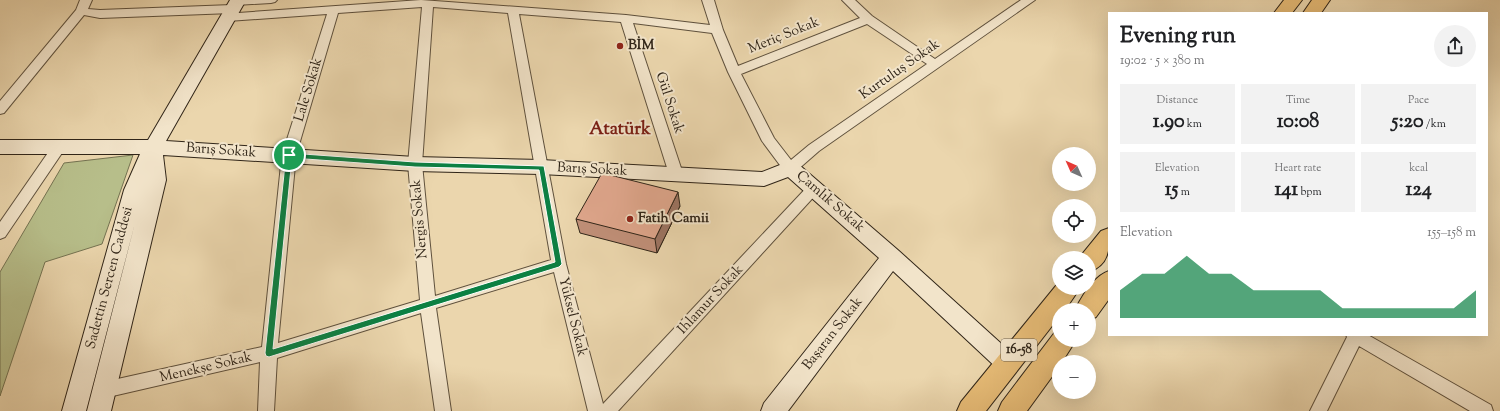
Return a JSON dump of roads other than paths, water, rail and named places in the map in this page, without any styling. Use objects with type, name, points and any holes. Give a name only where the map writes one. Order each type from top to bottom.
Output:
[{"type":"main road","points":[[1284,12],[1293,0]]},
{"type":"main road","points":[[1313,12],[1322,0]]},
{"type":"main road","points":[[1096,253],[1108,238]]},
{"type":"main road","points":[[1092,303],[1108,282]]},
{"type":"main road","name":"16-58","points":[[970,411],[1062,295]]},
{"type":"main road","name":"16-58","points":[[1011,411],[1059,347]]},
{"type":"street","points":[[0,110],[81,12],[86,0]]},
{"type":"street","points":[[234,7],[271,0]]},
{"type":"street","name":"Çamlık Sokak","points":[[708,0],[717,30],[734,72],[769,141],[790,168],[892,257],[1008,364]]},
{"type":"street","name":"Kurtuluş Sokak","points":[[790,168],[814,148],[1029,0]]},
{"type":"street","points":[[852,1],[868,19],[934,64]]},
{"type":"street","points":[[81,12],[100,14],[234,7],[334,9],[408,2],[626,19],[717,30]]},
{"type":"street","name":"Nergis Sokak","points":[[428,3],[415,164],[428,304],[443,411]]},
{"type":"street","name":"Sadettin Sercen Caddesi","points":[[74,411],[134,190],[153,146],[234,7]]},
{"type":"street","name":"Lale Sokak","points":[[266,411],[269,353],[289,155],[334,9]]},
{"type":"street","name":"Yüksel Sokak","points":[[513,11],[559,264],[596,411]]},
{"type":"street","name":"Gül Sokak","points":[[626,19],[676,174]]},
{"type":"street","name":"Meriç Sokak","points":[[734,72],[868,19]]},
{"type":"street","name":"Sadettin Sercen Caddesi","points":[[99,411],[156,180],[153,146]]},
{"type":"street","name":"Barış Sokak","points":[[0,147],[153,146],[415,164],[541,167],[764,179],[790,168]]},
{"type":"street","points":[[0,233],[59,147]]},
{"type":"street","name":"Ihlamur Sokak","points":[[607,411],[814,189]]},
{"type":"street","name":"Başaran Sokak","points":[[773,411],[892,257]]},
{"type":"street","name":"Menekşe Sokak","points":[[104,390],[269,353],[559,264]]},
{"type":"street","points":[[1318,411],[1355,336],[1485,411]]},
{"type":"place","name":"BİM","points":[[620,46]]},
{"type":"place","name":"Fatih Camii","points":[[630,219]]},
{"type":"district","name":"Atatürk","points":[[620,130]]}]
